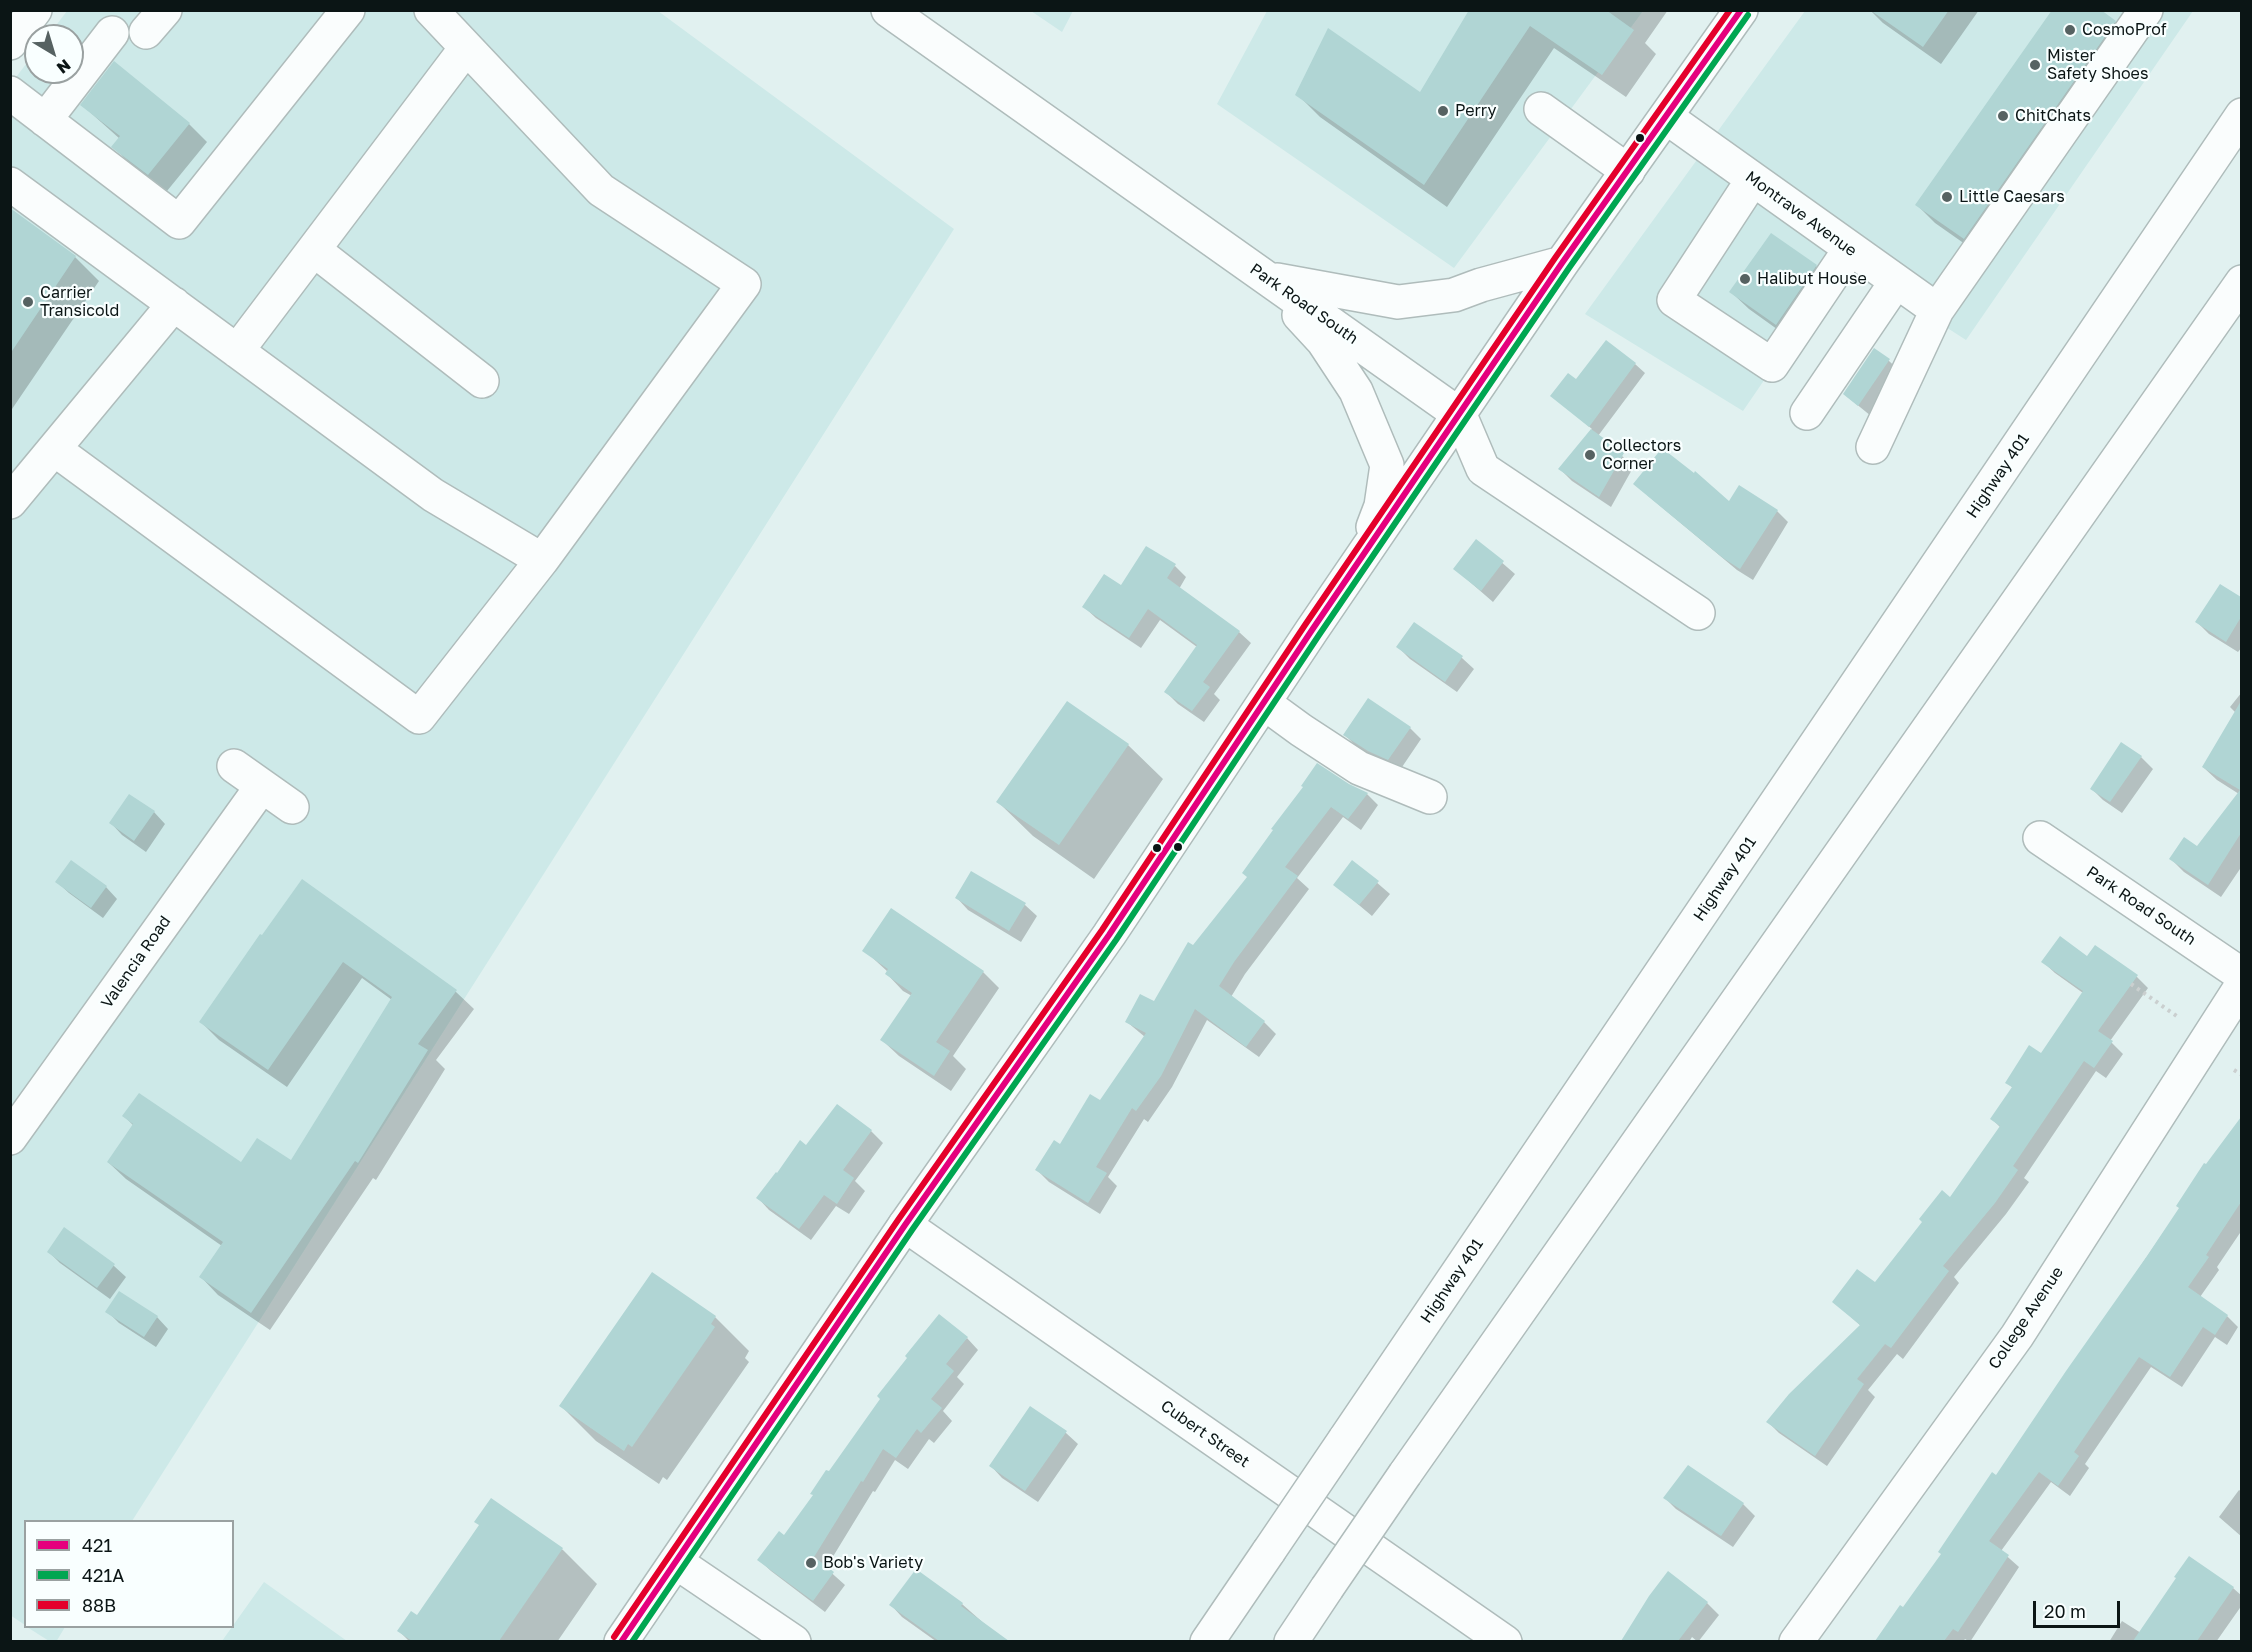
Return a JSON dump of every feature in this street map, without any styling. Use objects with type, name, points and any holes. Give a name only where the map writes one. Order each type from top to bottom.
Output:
[{"type":"main road","points":[[10,93],[179,222],[348,10]]},
{"type":"main road","points":[[54,449],[419,717],[542,560],[744,284],[601,190],[431,10]]},
{"type":"main road","name":"Park Road South","points":[[888,10],[1460,415]]},
{"type":"main road","points":[[621,1641],[905,1225],[1109,935],[1562,263],[1741,10]]},
{"type":"main road","points":[[1873,447],[1937,310],[2146,10]]},
{"type":"main road","points":[[45,120],[112,33]]},
{"type":"main road","points":[[237,351],[466,48]]},
{"type":"main road","points":[[1541,109],[1628,171]]},
{"type":"main road","name":"Highway 401","points":[[1207,1641],[2241,115]]},
{"type":"main road","name":"Montrave Avenue","points":[[1666,117],[1937,310]]},
{"type":"main road","points":[[1753,179],[1674,300],[1772,365],[1850,249]]},
{"type":"main road","points":[[10,184],[433,495],[542,560]]},
{"type":"main road","points":[[314,250],[483,381]]},
{"type":"main road","points":[[1266,278],[1398,302],[1454,295],[1481,285],[1562,263]]},
{"type":"main road","points":[[1266,278],[1323,341],[1343,370],[1356,391],[1387,465],[1380,506],[1363,555]]},
{"type":"main road","points":[[1807,412],[1896,282]]},
{"type":"main road","points":[[1291,1641],[1404,1474],[2241,282]]},
{"type":"main road","points":[[10,502],[174,304]]},
{"type":"main road","points":[[1460,415],[1483,469],[1698,613]]},
{"type":"main road","points":[[1264,703],[1359,768],[1431,797]]},
{"type":"main road","points":[[234,766],[292,807]]},
{"type":"main road","name":"Valencia Road","points":[[10,1138],[262,786]]},
{"type":"main road","name":"Park Road South","points":[[2040,838],[2241,975]]},
{"type":"main road","name":"College Avenue","points":[[1796,1641],[2017,1336],[2241,985]]},
{"type":"main road","name":"Cubert Street","points":[[905,1225],[1505,1641]]},
{"type":"main road","points":[[676,1562],[794,1641]]},
{"type":"path","points":[[2132,984],[2178,1017]]},
{"type":"path","points":[[2234,1070],[2241,1075]]},
{"type":"shaded area","points":[[1073,10],[1062,32],[1031,11]]},
{"type":"shaded area","points":[[67,11],[658,11],[954,229],[133,1520],[24,1520],[24,1624],[10,1615],[10,85],[24,67],[24,84],[84,84],[84,24],[57,24]]},
{"type":"shaded area","points":[[1267,11],[1643,11],[1454,268],[1217,104]]},
{"type":"shaded area","points":[[1805,11],[2193,11],[1966,340],[1845,262],[1743,411],[1585,314]]},
{"type":"shaded area","points":[[264,1582],[347,1641],[222,1641],[231,1628],[234,1628],[234,1624]]},
{"type":"shaded area","points":[[29,1628],[64,1628],[56,1642],[49,1641]]},
{"type":"building","points":[[1469,10],[1606,10],[1634,30],[1602,75],[1530,26],[1424,185],[1295,95],[1328,28],[1420,92]]},
{"type":"building","points":[[1870,10],[1949,10],[1923,47]]},
{"type":"building","points":[[2052,10],[2101,10],[2116,21],[1964,239],[1915,205]]},
{"type":"building","points":[[114,61],[190,123],[148,175],[111,147],[120,136],[80,105]]},
{"type":"building","name":"Carrier Transicold","points":[[10,208],[76,256],[10,354]]},
{"type":"building","points":[[1771,233],[1817,265],[1776,325],[1729,292]]},
{"type":"building","points":[[1606,340],[1636,363],[1589,427],[1550,396],[1568,373],[1576,379]]},
{"type":"building","points":[[1874,348],[1890,359],[1858,406],[1843,394]]},
{"type":"building","points":[[1591,429],[1624,453],[1599,497],[1558,469]]},
{"type":"building","points":[[1662,448],[1694,473],[1695,471],[1729,501],[1739,485],[1778,510],[1740,569],[1723,558],[1633,484]]},
{"type":"building","points":[[1476,539],[1504,561],[1481,591],[1453,569]]},
{"type":"building","points":[[1146,546],[1176,564],[1167,578],[1240,631],[1203,682],[1210,687],[1192,711],[1164,692],[1197,645],[1148,609],[1129,638],[1082,607],[1104,574],[1121,585]]},
{"type":"building","points":[[2220,584],[2241,597],[2241,617],[2226,642],[2195,622]]},
{"type":"building","points":[[1414,622],[1463,656],[1445,682],[1396,647]]},
{"type":"building","points":[[1368,698],[1411,727],[1388,760],[1368,751],[1343,735]]},
{"type":"building","points":[[1067,701],[1129,744],[1059,845],[996,802]]},
{"type":"building","points":[[2241,701],[2241,833],[2208,885],[2169,859],[2184,837],[2197,846],[2240,790],[2202,767]]},
{"type":"building","points":[[2121,742],[2142,756],[2110,802],[2090,789]]},
{"type":"building","points":[[1317,763],[1349,784],[1368,793],[1348,819],[1331,807],[1285,867],[1298,876],[1234,962],[1219,986],[1265,1021],[1246,1047],[1195,1009],[1161,1076],[1136,1111],[1132,1108],[1096,1167],[1107,1173],[1088,1203],[1035,1170],[1054,1140],[1060,1144],[1090,1094],[1100,1100],[1146,1033],[1125,1022],[1140,994],[1154,1001],[1188,942],[1193,945],[1247,877],[1242,873],[1273,830],[1271,829],[1303,787],[1301,786]]},
{"type":"building","points":[[129,794],[155,811],[134,841],[109,823]]},
{"type":"building","points":[[71,860],[107,886],[91,908],[55,882]]},
{"type":"building","points":[[1352,860],[1379,881],[1359,905],[1333,885]]},
{"type":"building","points":[[971,871],[1026,903],[1009,931],[955,898]]},
{"type":"building","points":[[302,879],[457,990],[418,1044],[428,1050],[358,1163],[355,1161],[251,1313],[199,1277],[223,1242],[107,1162],[133,1124],[122,1116],[139,1093],[241,1162],[257,1138],[291,1160],[392,997],[343,962],[268,1070],[199,1022],[260,934],[262,935]]},
{"type":"building","points":[[891,908],[984,971],[936,1042],[950,1051],[934,1076],[880,1040],[912,993],[885,974],[888,969],[862,951]]},
{"type":"building","points":[[2060,936],[2087,956],[2095,945],[2138,975],[2098,1031],[2113,1041],[2094,1068],[2084,1061],[2013,1166],[2018,1170],[1995,1203],[1943,1266],[1949,1271],[1891,1348],[1885,1344],[1857,1379],[1864,1384],[1815,1456],[1766,1422],[1789,1394],[1860,1325],[1832,1302],[1857,1269],[1875,1282],[1922,1222],[1919,1219],[1942,1190],[1950,1197],[2000,1126],[1990,1119],[2012,1087],[2005,1083],[2029,1045],[2041,1053],[2083,991],[2041,962]]},
{"type":"building","points":[[837,1104],[872,1130],[843,1170],[854,1178],[837,1204],[824,1195],[799,1229],[756,1198],[800,1140],[806,1145]]},
{"type":"building","points":[[2241,1117],[2241,1202],[2206,1255],[2209,1257],[2188,1287],[2228,1315],[2215,1335],[2203,1327],[2170,1377],[2139,1357],[2074,1452],[2079,1456],[2058,1486],[2039,1472],[1989,1541],[2009,1555],[1958,1632],[1953,1629],[1944,1641],[1875,1641],[1900,1605],[1903,1607],[1941,1554],[1938,1552],[1992,1472],[1996,1475],[2147,1256],[2179,1208],[2176,1206],[2204,1163],[2206,1164]]},
{"type":"building","points":[[64,1227],[115,1264],[97,1288],[47,1252]]},
{"type":"building","points":[[652,1272],[716,1316],[711,1324],[715,1327],[632,1447],[628,1444],[624,1451],[559,1406]]},
{"type":"building","points":[[119,1291],[158,1316],[144,1337],[105,1312]]},
{"type":"building","points":[[939,1314],[968,1337],[946,1364],[954,1371],[931,1399],[942,1408],[921,1433],[917,1429],[896,1458],[883,1449],[863,1482],[861,1481],[814,1557],[834,1572],[813,1601],[757,1560],[779,1531],[784,1535],[813,1495],[810,1494],[826,1470],[829,1471],[880,1399],[877,1396],[907,1358],[905,1356]]},
{"type":"building","points":[[1030,1406],[1067,1431],[1025,1491],[989,1466]]},
{"type":"building","points":[[1688,1465],[1744,1503],[1721,1536],[1663,1498]]},
{"type":"building","points":[[491,1498],[563,1548],[499,1641],[412,1641],[397,1631],[411,1611],[417,1615],[479,1525],[474,1522]]},
{"type":"building","points":[[2189,1556],[2234,1587],[2197,1641],[2133,1641],[2176,1578],[2174,1577]]},
{"type":"building","points":[[916,1569],[963,1603],[961,1606],[1009,1641],[939,1641],[889,1605]]},
{"type":"building","points":[[1668,1571],[1708,1602],[1678,1641],[1621,1641],[1649,1596]]},
{"type":"transit line","name":"88B","points":[[614,1637],[898,1220],[1102,930],[1305,625],[1555,258],[1730,10]]},
{"type":"transit line","name":"421","points":[[621,1642],[905,1225],[1109,935],[1312,630],[1562,263],[1741,10]]},
{"type":"transit line","name":"421A","points":[[632,1642],[912,1230],[1116,940],[1319,635],[1569,268],[1748,15]]},
{"type":"place","name":"CosmoProf","points":[[2070,30]]},
{"type":"place","name":"Mister Safety Shoes","points":[[2035,65]]},
{"type":"place","name":"Perry","points":[[1443,111]]},
{"type":"place","name":"ChitChats","points":[[2003,116]]},
{"type":"place","name":"Little Caesars","points":[[1947,197]]},
{"type":"place","name":"Halibut House","points":[[1745,279]]},
{"type":"place","name":"Carrier Transicold","points":[[28,302]]},
{"type":"place","name":"Collectors Corner","points":[[1590,455]]},
{"type":"place","name":"Bob's Variety","points":[[811,1563]]}]
